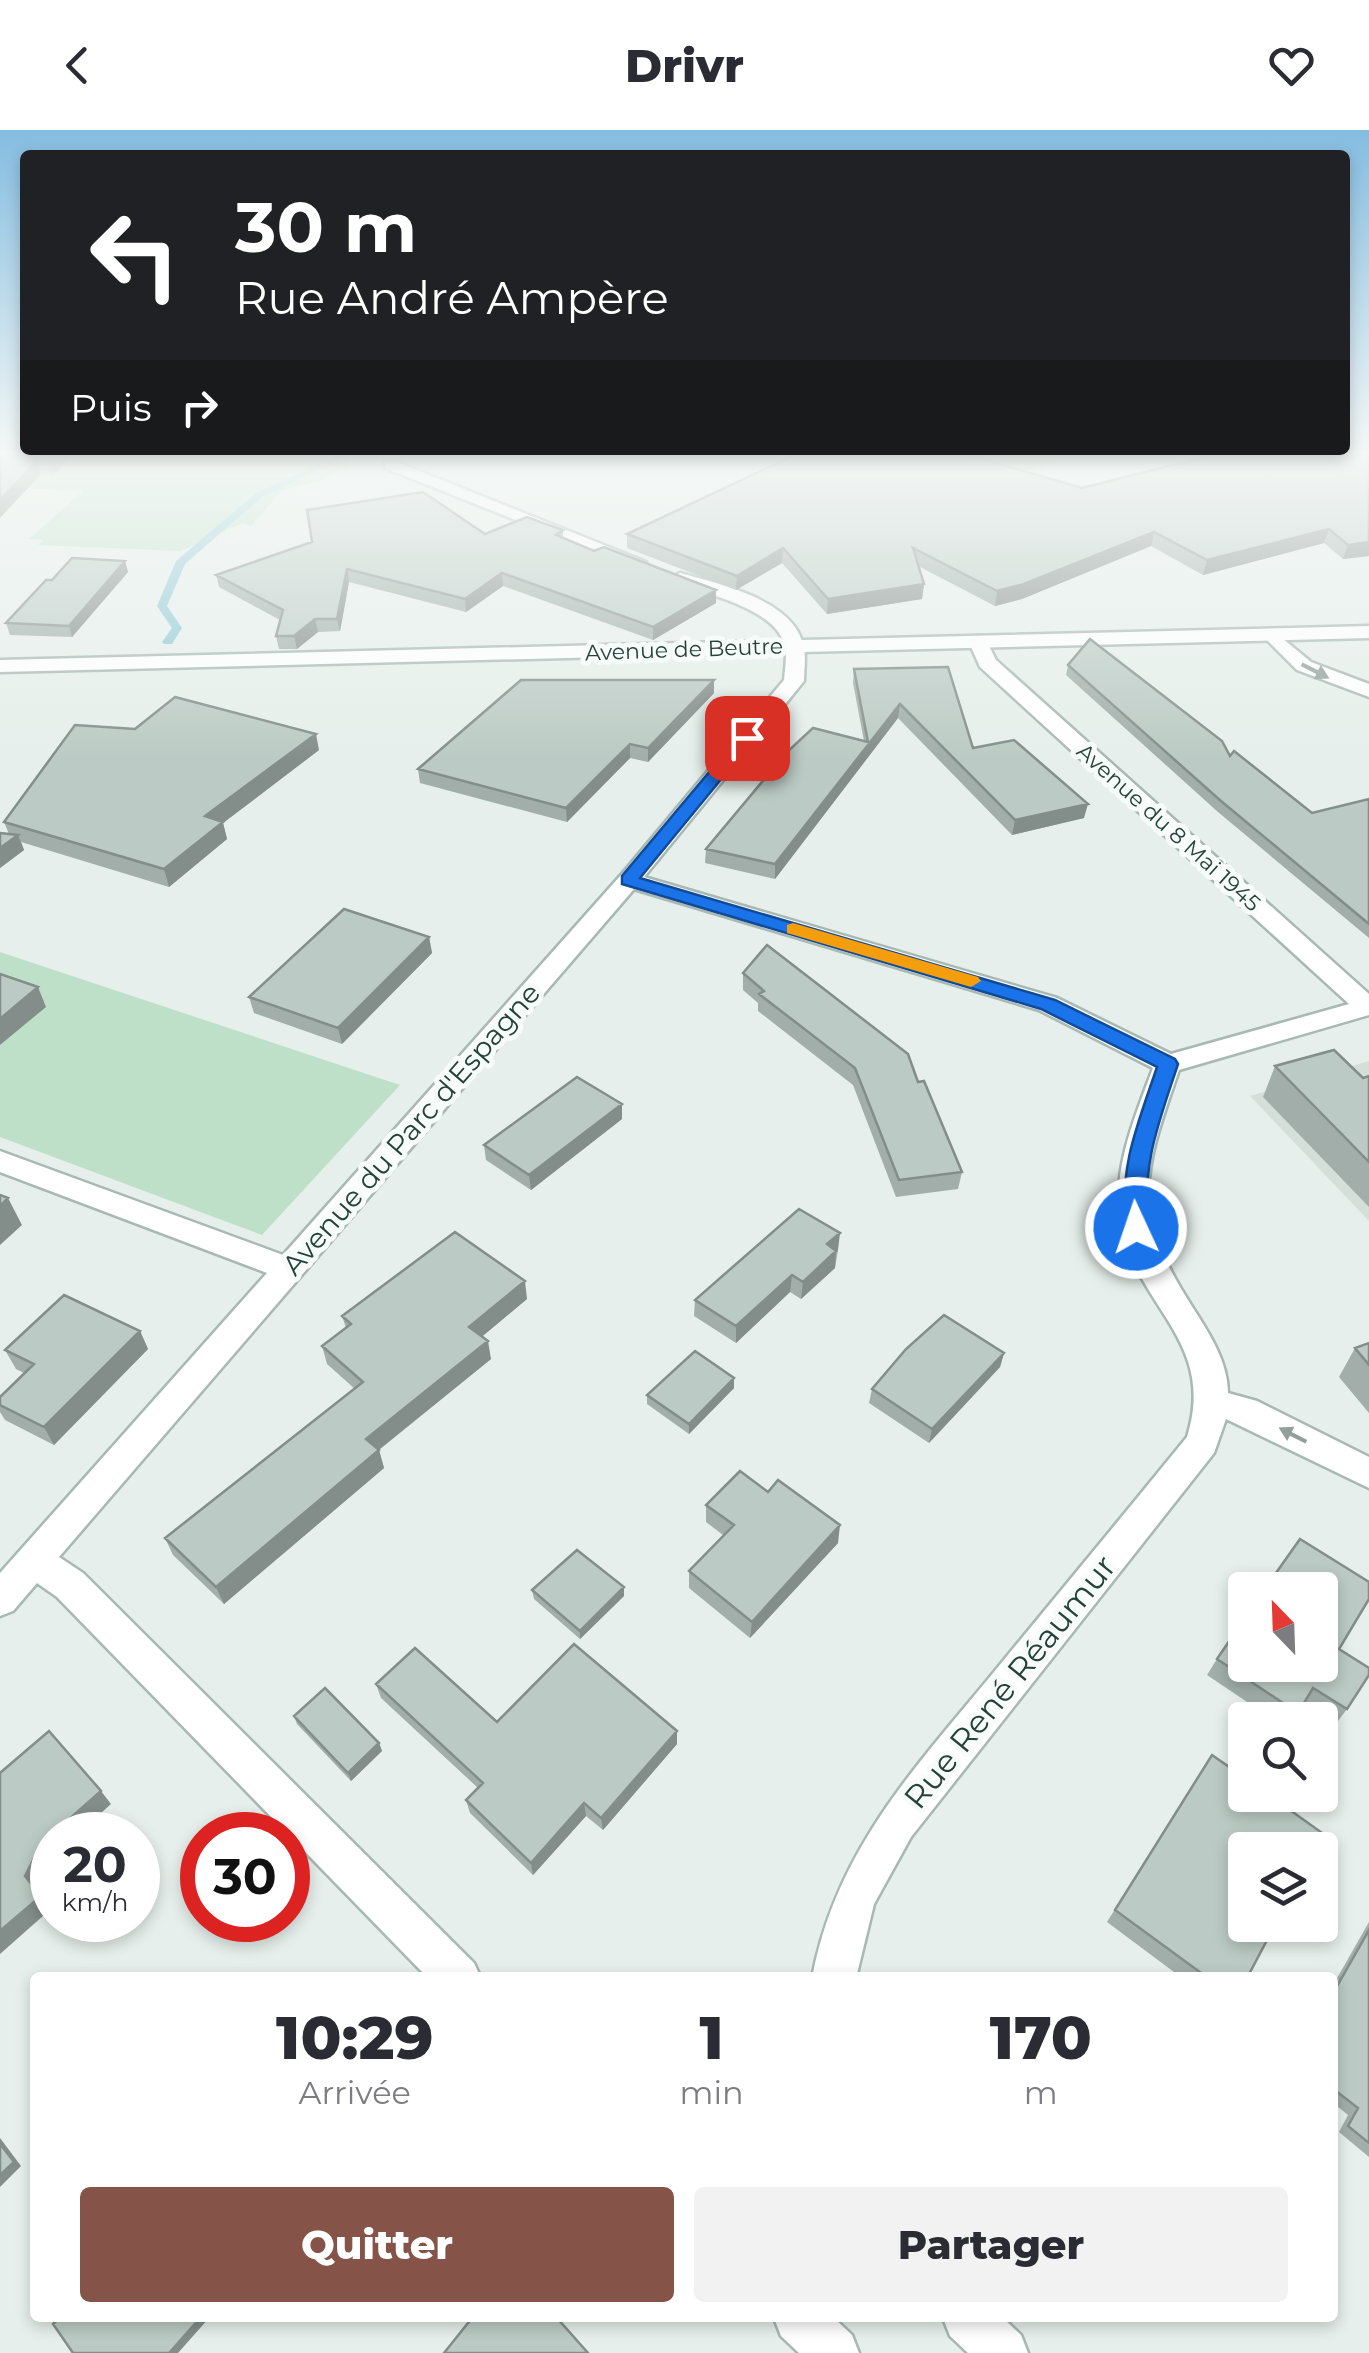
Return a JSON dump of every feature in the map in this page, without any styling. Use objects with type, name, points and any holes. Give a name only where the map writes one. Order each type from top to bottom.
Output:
[{"type":"street","points":[[617,554],[765,612],[790,632],[794,646]]},
{"type":"street","name":"Avenue de Beutre","points":[[0,666],[1369,632]]},
{"type":"street","points":[[1271,635],[1304,666],[1369,691]]},
{"type":"street","name":"Avenue du 8 Mai 1945","points":[[978,642],[987,663],[1368,1007]]},
{"type":"street","name":"Avenue du Parc d'Espagne","points":[[0,1599],[629,880],[794,681],[794,646]]},
{"type":"street","points":[[629,880],[1048,1004],[1168,1064],[1368,1007]]},
{"type":"street","points":[[1168,1064],[1139,1151],[1133,1185],[1136,1228],[1172,1302],[1204,1350],[1214,1377],[1214,1402],[1244,1411],[1369,1473]]},
{"type":"street","points":[[0,1160],[289,1269]]},
{"type":"street","name":"Rue René Réaumur","points":[[835,1972],[856,1886],[897,1823],[1202,1443],[1214,1402]]},
{"type":"street","points":[[34,1560],[70,1585],[453,1972]]},
{"type":"street","points":[[803,2322],[834,2353]]},
{"type":"street","points":[[972,2322],[1003,2353]]},
{"type":"shaded area","points":[[1369,1061],[1369,1221],[1250,1096]]},
{"type":"green space","points":[[0,952],[400,1085],[262,1235],[0,1137]]},
{"type":"building","points":[[278,554],[622,554],[716,590],[653,627],[502,573],[465,599],[347,569],[337,619],[315,619],[294,636],[276,636],[283,610],[216,575]]},
{"type":"building","points":[[679,554],[774,554],[737,576]]},
{"type":"building","points":[[788,554],[915,554],[924,584],[828,599]]},
{"type":"building","points":[[924,554],[1100,554],[1024,584],[997,591]]},
{"type":"building","points":[[1195,554],[1232,554],[1207,560]]},
{"type":"building","points":[[72,558],[125,561],[69,626],[6,623],[46,580],[52,580]]},
{"type":"building","points":[[1090,639],[1222,741],[1230,756],[1234,751],[1312,813],[1369,799],[1369,924],[1221,801],[1068,665]]},
{"type":"building","points":[[948,667],[973,748],[1014,740],[1088,804],[1015,820],[900,704],[775,864],[706,849],[787,752],[813,728],[868,742],[854,669]]},
{"type":"building","points":[[521,680],[714,680],[648,748],[630,744],[566,808],[418,769]]},
{"type":"building","points":[[175,697],[316,734],[205,816],[223,822],[164,869],[4,822],[75,725],[135,729]]},
{"type":"building","points":[[0,833],[18,835],[0,848]]},
{"type":"building","points":[[344,909],[429,937],[338,1028],[249,997]]},
{"type":"building","points":[[767,945],[908,1054],[918,1082],[924,1081],[962,1172],[899,1180],[855,1068],[759,994],[764,991],[743,973]]},
{"type":"building","points":[[0,974],[38,987],[0,1019]]},
{"type":"building","points":[[1334,1050],[1363,1078],[1369,1076],[1369,1162],[1275,1066]]},
{"type":"building","points":[[577,1077],[622,1104],[529,1175],[484,1145]]},
{"type":"building","points":[[799,1209],[840,1233],[827,1244],[836,1251],[803,1282],[792,1275],[736,1326],[695,1300]]},
{"type":"building","points":[[455,1232],[525,1281],[469,1327],[488,1341],[366,1439],[379,1450],[216,1587],[165,1538],[363,1382],[322,1346],[351,1324],[342,1316]]},
{"type":"building","points":[[64,1295],[140,1331],[44,1427],[0,1405],[0,1397],[34,1364],[5,1350]]},
{"type":"building","points":[[944,1315],[1004,1353],[932,1429],[872,1389],[906,1349]]},
{"type":"building","points":[[1369,1343],[1369,1365],[1355,1348]]},
{"type":"building","points":[[695,1351],[734,1378],[689,1424],[647,1395]]},
{"type":"building","points":[[740,1471],[768,1492],[778,1480],[840,1525],[752,1622],[689,1571],[734,1525],[706,1505]]},
{"type":"building","points":[[1300,1539],[1369,1582],[1369,1599],[1339,1649],[1369,1668],[1369,1675],[1347,1709],[1313,1688],[1305,1702],[1282,1702],[1252,1682],[1338,1682],[1338,1572],[1277,1572]]},
{"type":"building","points":[[577,1550],[624,1587],[580,1631],[532,1590]]},
{"type":"building","points":[[1228,1643],[1228,1666],[1217,1659]]},
{"type":"building","points":[[574,1644],[677,1731],[601,1818],[584,1803],[531,1863],[466,1800],[483,1783],[376,1684],[415,1648],[497,1722]]},
{"type":"building","points":[[325,1688],[379,1743],[348,1773],[294,1716]]},
{"type":"building","points":[[49,1731],[101,1791],[77,1812],[30,1812],[30,1866],[25,1876],[30,1882],[30,1905],[0,1931],[0,1773]]},
{"type":"building","points":[[1212,1755],[1228,1766],[1228,1812],[1293,1812],[1321,1832],[1228,1832],[1228,1942],[1266,1942],[1250,1972],[1200,1972],[1115,1910]]},
{"type":"building","points":[[1369,1930],[1369,2143],[1348,2126],[1358,2108],[1338,2093],[1338,1984]]},
{"type":"building","points":[[0,2144],[14,2162],[0,2175]]},
{"type":"building","points":[[196,2322],[169,2353],[73,2353],[53,2324]]},
{"type":"building","points":[[469,2322],[561,2322],[588,2353],[444,2353]]},
{"type":"waterway","points":[[168,642],[177,628],[162,606],[180,563],[191,554]]},
{"type":"slow traffic","points":[[793,929],[971,981]]},
{"type":"route","points":[[747,738],[629,880],[1048,1004],[1168,1064],[1139,1151],[1133,1185],[1136,1228]]}]
